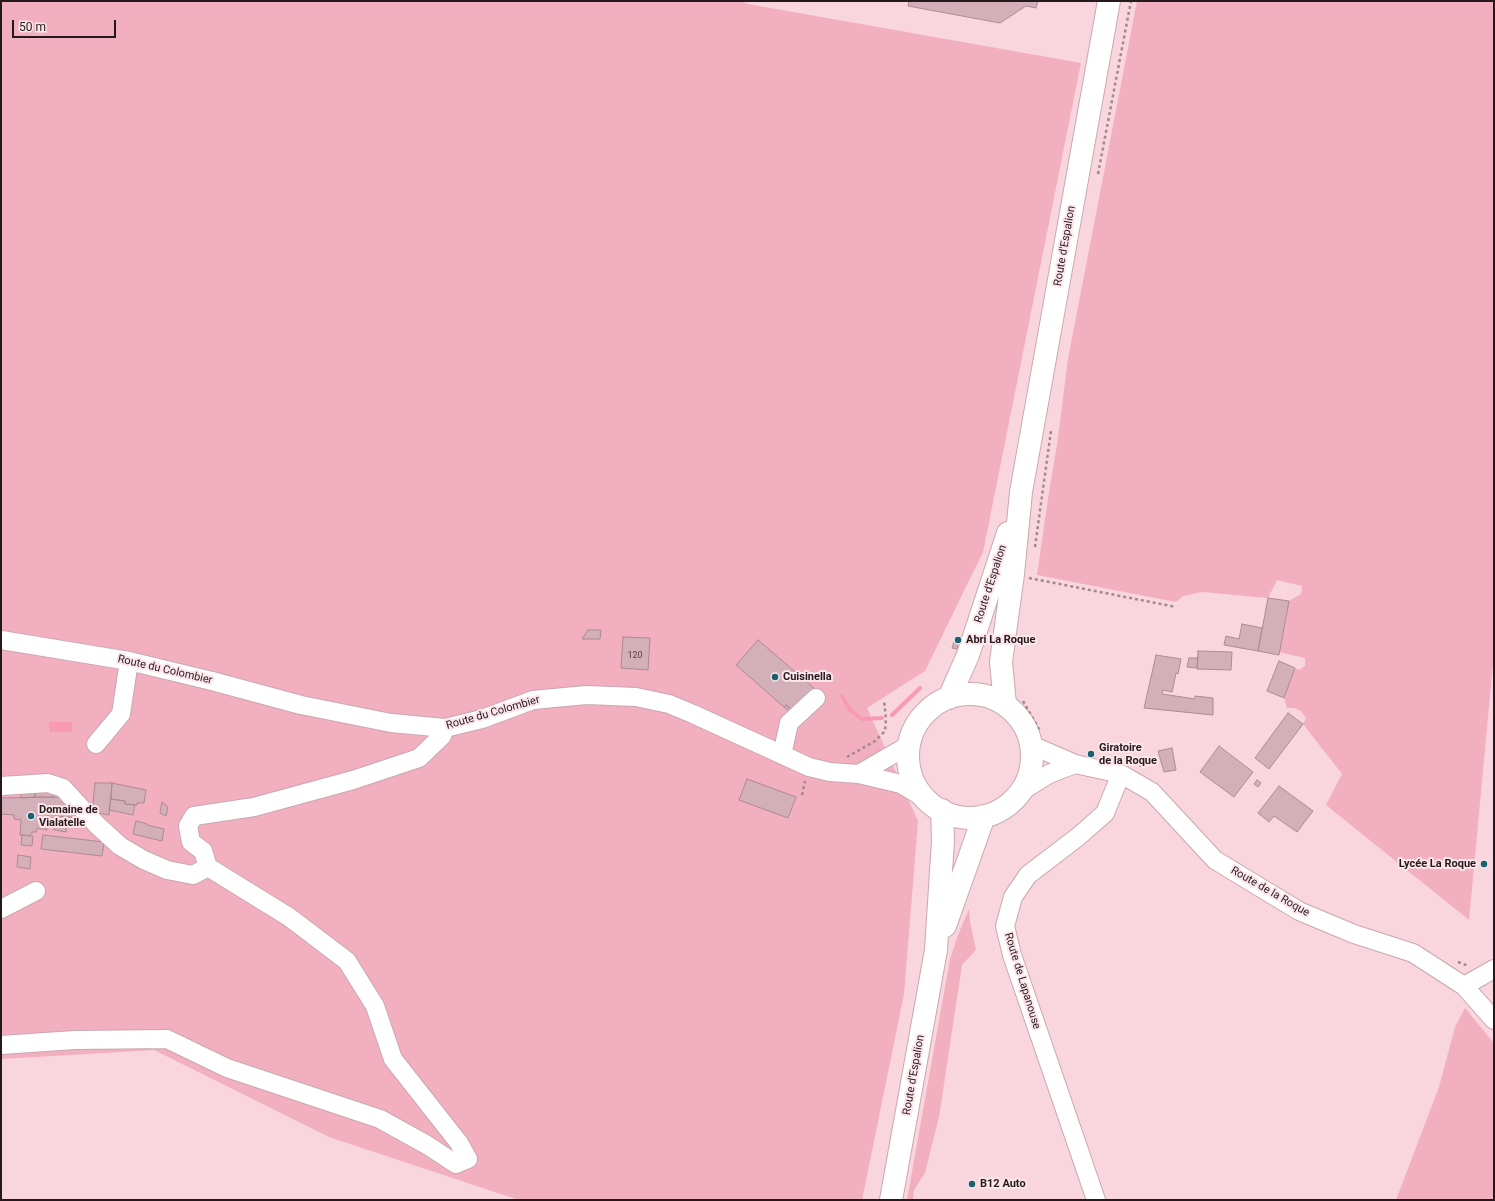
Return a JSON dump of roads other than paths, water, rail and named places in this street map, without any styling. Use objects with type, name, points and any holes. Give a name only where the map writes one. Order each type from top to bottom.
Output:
[{"type":"main road","name":"Route d'Espalion","points":[[949,698],[968,655],[1020,492],[1109,1]]},
{"type":"main road","name":"Route d'Espalion","points":[[1012,700],[1001,662],[1026,577],[1020,492]]},
{"type":"main road","points":[[960,695],[983,695],[994,699],[1012,700],[1014,712],[1028,733],[1038,740],[1032,757],[1031,769],[1027,781],[1020,792],[1004,807],[984,816],[963,817],[934,804],[913,780],[908,757],[909,745],[914,730],[923,716],[930,708],[949,698],[960,695]]},
{"type":"main road","name":"Route d'Espalion","points":[[891,1200],[936,950],[943,840],[934,804]]},
{"type":"main road","name":"Route d'Espalion","points":[[936,950],[984,816]]},
{"type":"street","name":"Route du Colombier","points":[[6,644],[129,661],[301,705],[391,724],[445,728],[482,718],[533,700],[586,695],[636,697],[669,704],[809,768],[830,772],[859,774],[901,784],[934,804]]},
{"type":"street","points":[[96,744],[120,714],[129,661]]},
{"type":"street","points":[[782,755],[789,723],[816,698]]},
{"type":"street","points":[[1,1045],[75,1040],[167,1039],[227,1068],[380,1119],[456,1164],[468,1159],[459,1143],[393,1059],[375,1006],[347,961],[289,917],[208,867],[203,851],[191,842],[188,826],[194,816],[254,807],[353,780],[419,758],[442,736],[445,728]]},
{"type":"street","name":"Route de la Roque","points":[[1038,740],[1075,764],[1122,766],[1152,792],[1215,860],[1299,911],[1354,934],[1413,952],[1464,986],[1494,1020]]},
{"type":"street","points":[[859,774],[909,745]]},
{"type":"street","points":[[1020,792],[1049,774],[1075,764]]},
{"type":"street","name":"Route de Lapanouse","points":[[1096,1200],[1012,955],[1005,926],[1013,897],[1028,875],[1079,836],[1105,813],[1122,766]]},
{"type":"street","points":[[1,786],[48,783],[63,788],[96,824],[120,846],[144,860],[167,870],[193,875],[208,867]]},
{"type":"street","points":[[1,909],[36,891]]},
{"type":"street","points":[[1464,986],[1491,971]]},
{"type":"waterway","points":[[892,715],[920,688]]},
{"type":"waterway","points":[[842,696],[850,710],[862,719],[882,718]]},
{"type":"place","name":"Abri La Roque","points":[[958,640]]},
{"type":"place","name":"Cuisinella","points":[[775,677]]},
{"type":"place","name":"Giratoire de la Roque","points":[[1091,754]]},
{"type":"place","name":"Domaine de Vialatelle","points":[[31,816]]},
{"type":"place","name":"Lycée La Roque","points":[[1484,864]]},
{"type":"place","name":"B12 Auto","points":[[972,1184]]}]
